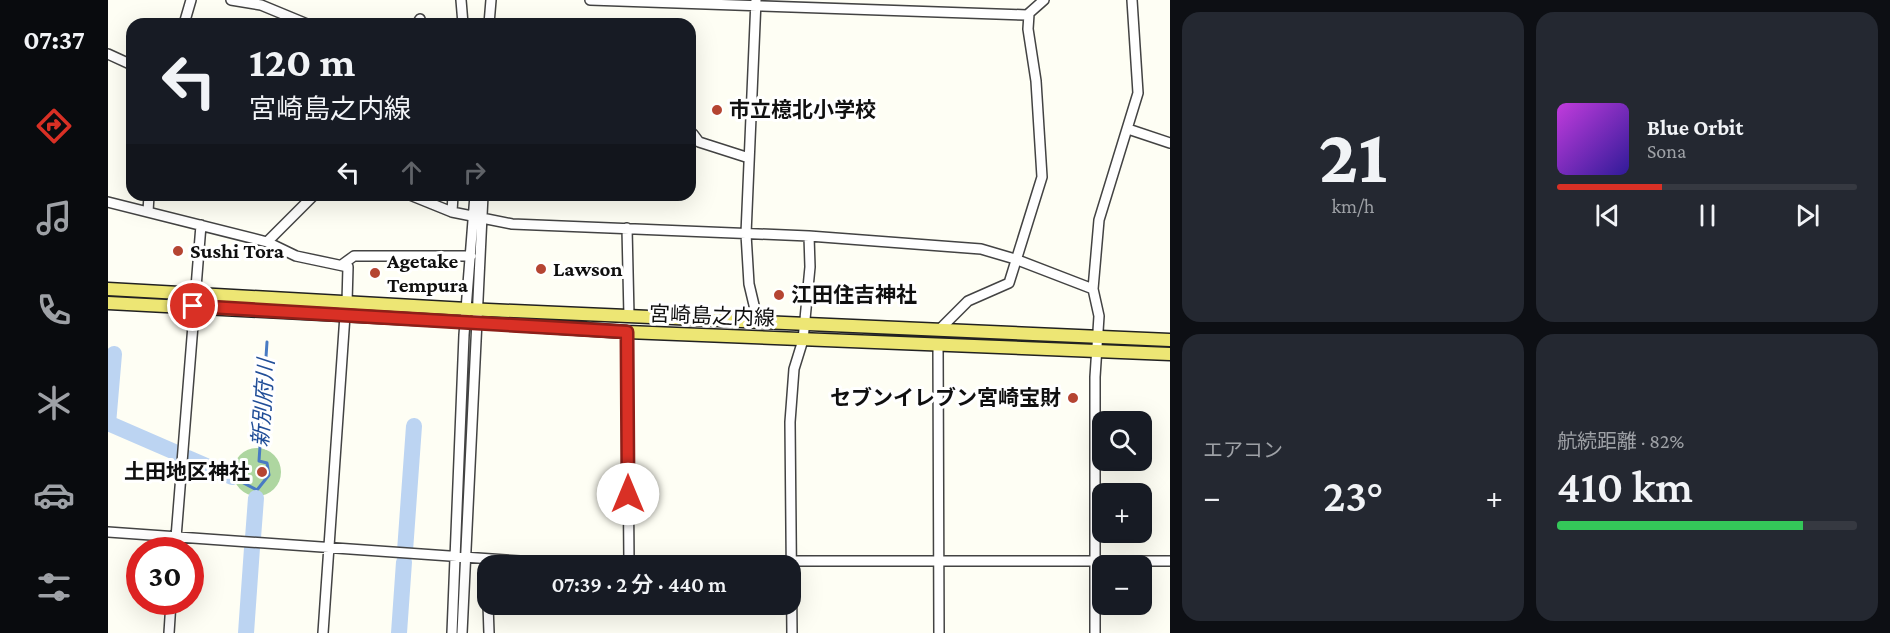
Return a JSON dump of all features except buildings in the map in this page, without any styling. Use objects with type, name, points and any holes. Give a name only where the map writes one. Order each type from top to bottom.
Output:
[{"type":"main road","name":"宮崎島之内線","points":[[108,290],[194,300],[471,315],[629,316],[1170,340]]},
{"type":"main road","name":"宮崎島之内線","points":[[108,303],[194,300]]},
{"type":"main road","name":"宮崎島之内線","points":[[471,315],[627,332],[1170,354]]},
{"type":"street","points":[[186,18],[191,0]]},
{"type":"street","points":[[231,0],[261,2],[294,18]]},
{"type":"street","points":[[461,0],[462,18]]},
{"type":"street","points":[[491,18],[492,0]]},
{"type":"street","points":[[590,0],[756,2],[1029,14]]},
{"type":"street","points":[[939,330],[968,301],[1008,283],[1042,177],[1036,81],[1028,29],[1029,14],[1044,0]]},
{"type":"street","points":[[1094,555],[1097,300],[1093,289],[1099,219],[1138,93],[1132,0]]},
{"type":"street","points":[[756,2],[746,234],[749,284],[758,322]]},
{"type":"street","points":[[108,54],[126,62]]},
{"type":"street","points":[[1128,129],[1170,143]]},
{"type":"street","points":[[696,138],[699,142],[721,145],[749,158]]},
{"type":"street","points":[[148,212],[149,201]]},
{"type":"street","points":[[267,242],[308,201]]},
{"type":"street","points":[[425,201],[452,212],[512,224],[809,236],[981,249],[1015,258],[1093,289]]},
{"type":"street","points":[[452,212],[453,201]]},
{"type":"street","points":[[452,633],[477,218],[476,201]]},
{"type":"street","points":[[462,633],[471,256],[481,201]]},
{"type":"street","points":[[108,202],[267,242],[296,256],[343,264],[348,271],[323,633]]},
{"type":"street","points":[[108,532],[176,537],[201,225]]},
{"type":"street","points":[[627,228],[629,316]]},
{"type":"street","points":[[792,555],[790,422],[794,369],[803,340],[805,324],[811,243],[809,236]]},
{"type":"street","points":[[343,264],[354,256],[471,256]]},
{"type":"street","points":[[627,332],[629,555]]},
{"type":"street","points":[[938,345],[939,633]]},
{"type":"street","points":[[204,539],[477,560]]},
{"type":"street","points":[[801,561],[1092,561]]},
{"type":"street","points":[[1152,561],[1170,561]]},
{"type":"street","points":[[169,633],[170,615]]},
{"type":"street","points":[[488,615],[489,633]]},
{"type":"street","points":[[792,615],[792,633]]},
{"type":"street","points":[[1095,615],[1095,633]]},
{"type":"green space","points":[[252,448],[262,448],[274,455],[281,467],[281,477],[274,489],[262,496],[252,496],[237,485],[233,477],[233,467],[244,452]]},
{"type":"waterway","name":"新別府川","points":[[257,490],[269,475],[267,463],[259,461],[267,342]]},
{"type":"waterway","name":"新別府川","points":[[108,424],[114,354]]},
{"type":"waterway","name":"新別府川","points":[[108,423],[177,453]]},
{"type":"waterway","name":"新別府川","points":[[405,551],[414,426]]},
{"type":"waterway","name":"新別府川","points":[[188,458],[232,477]]},
{"type":"waterway","name":"新別府川","points":[[232,477],[257,490],[256,498]]},
{"type":"waterway","name":"新別府川","points":[[253,538],[256,498]]},
{"type":"waterway","name":"新別府川","points":[[246,633],[252,548]]},
{"type":"waterway","name":"新別府川","points":[[399,633],[404,562]]},
{"type":"place","name":"市立檍北小学校","points":[[717,110]]},
{"type":"place","name":"Sushi Tora","points":[[178,251]]},
{"type":"place","name":"Lawson","points":[[541,269]]},
{"type":"place","name":"Agetake Tempura","points":[[375,273]]},
{"type":"place","name":"江田住吉神社","points":[[779,295]]},
{"type":"place","name":"セブンイレブン宮崎宝財","points":[[1073,398]]},
{"type":"place","name":"土田地区神社","points":[[262,472]]},
{"type":"route","points":[[193,306],[627,332],[628,494]]}]
